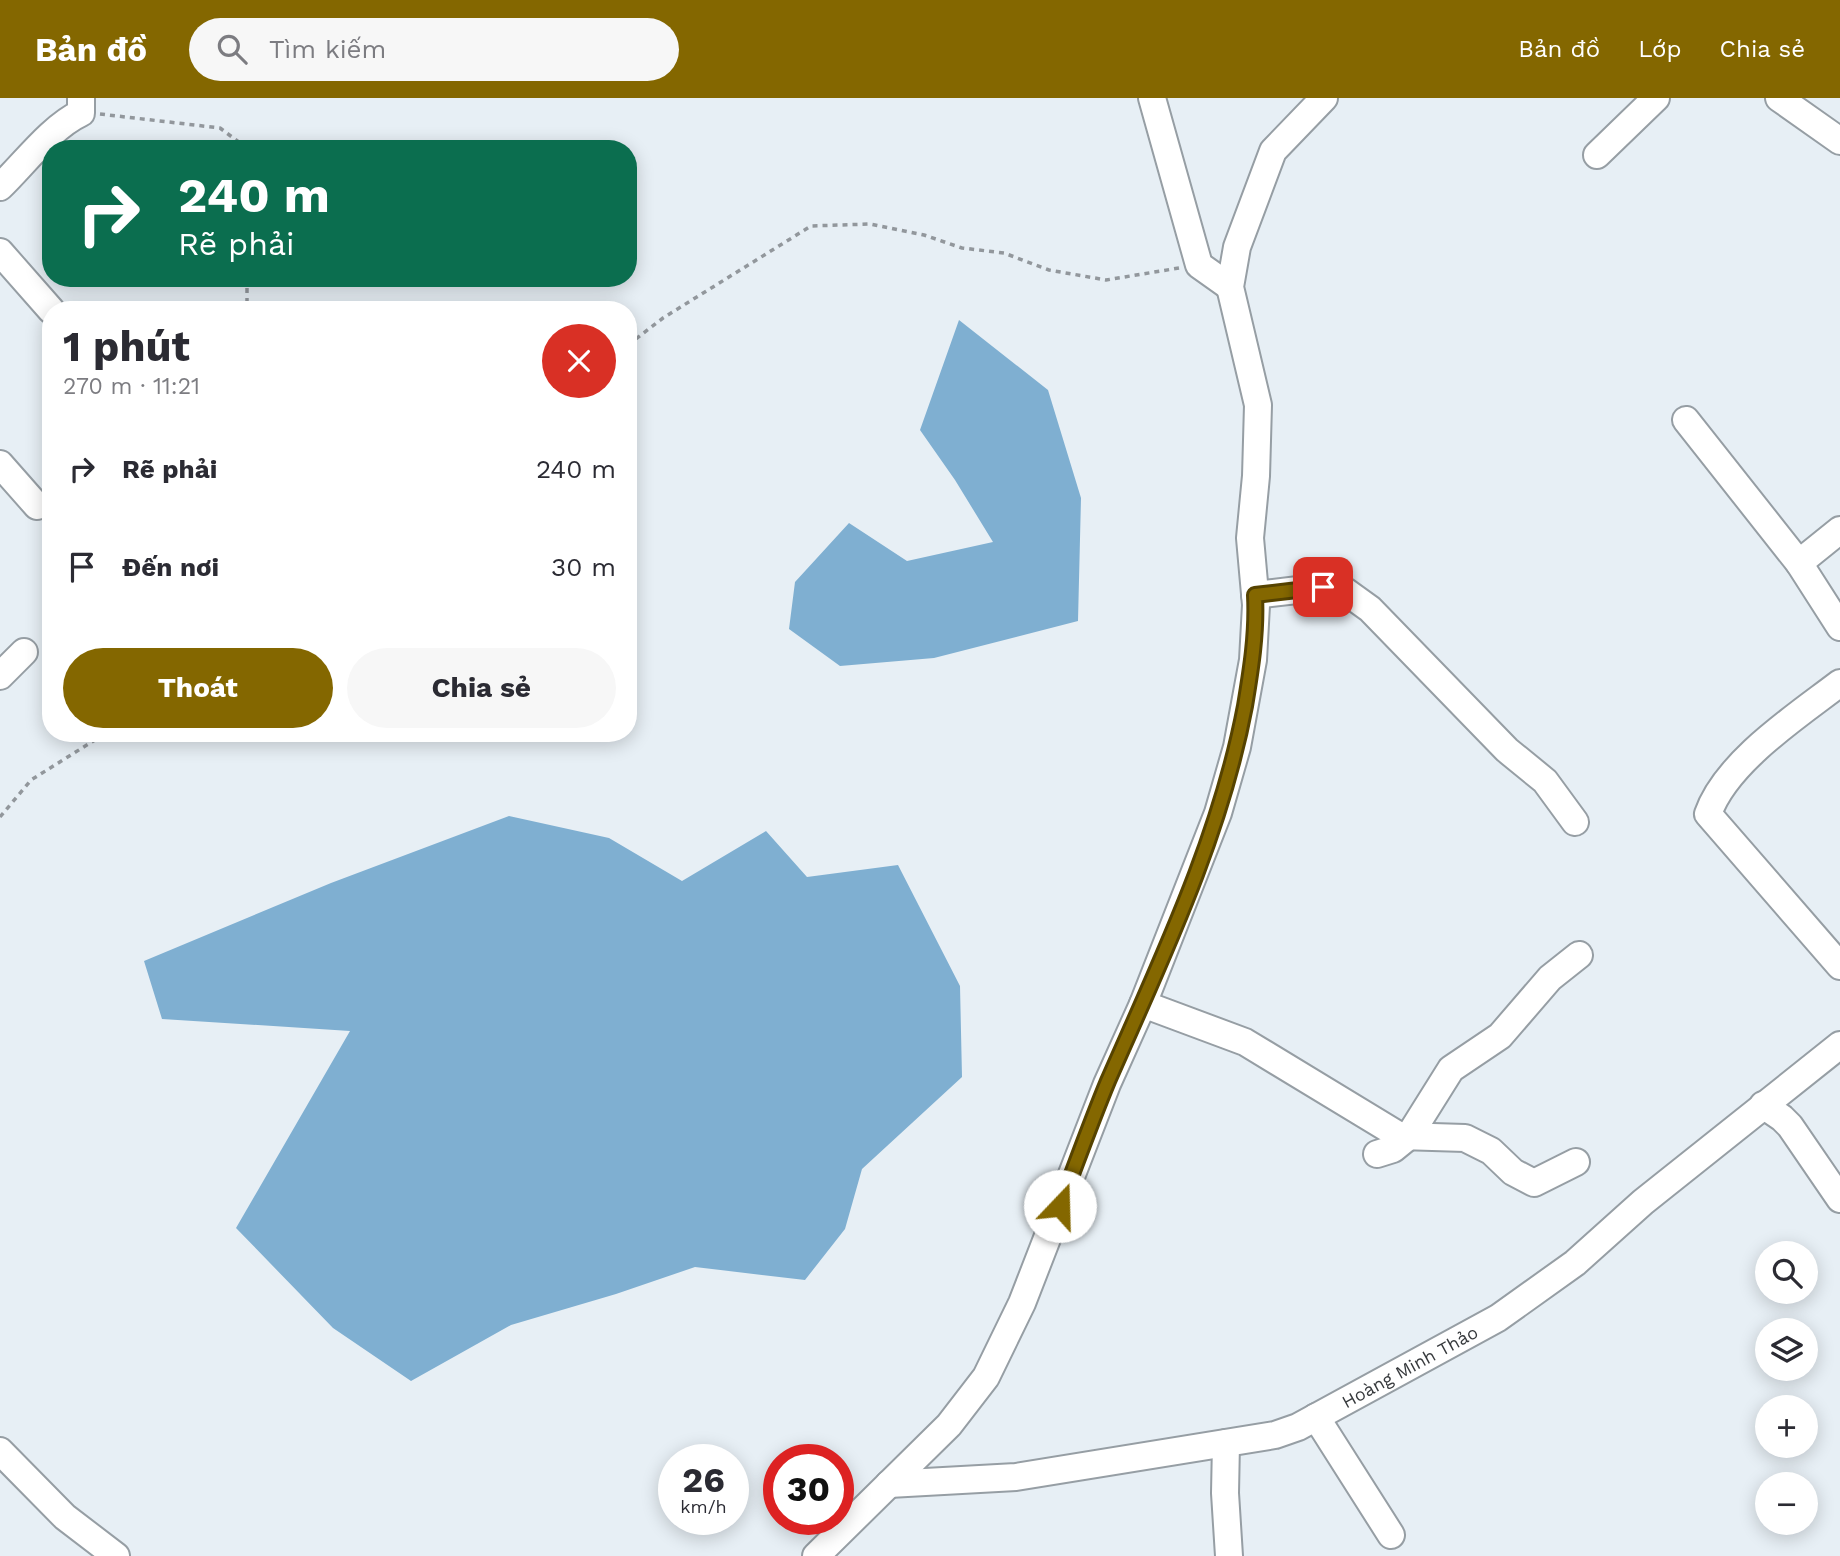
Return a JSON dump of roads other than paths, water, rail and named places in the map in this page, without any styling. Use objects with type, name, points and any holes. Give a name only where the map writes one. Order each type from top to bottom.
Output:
[{"type":"street","points":[[1152,98],[1199,265],[1230,287]]},
{"type":"street","points":[[816,1556],[949,1425],[986,1377],[1022,1303],[1107,1084],[1143,1004],[1218,813],[1237,747],[1253,660],[1255,595],[1250,538],[1256,475],[1258,405],[1230,287],[1237,247],[1273,151],[1324,98]]},
{"type":"street","points":[[1597,155],[1656,98]]},
{"type":"street","points":[[1779,98],[1840,141]]},
{"type":"street","points":[[46,140],[81,105]]},
{"type":"street","points":[[0,187],[42,144]]},
{"type":"street","points":[[0,252],[43,301]]},
{"type":"street","points":[[1686,420],[1800,563],[1840,627]]},
{"type":"street","points":[[0,464],[37,506]]},
{"type":"street","points":[[1800,563],[1840,530]]},
{"type":"street","points":[[1255,595],[1323,587],[1345,591],[1370,609],[1507,750],[1545,781],[1575,822]]},
{"type":"street","points":[[0,676],[24,652]]},
{"type":"street","points":[[1840,683],[1744,760],[1725,782],[1707,814],[1793,909],[1840,966]]},
{"type":"street","points":[[1377,1154],[1393,1149],[1409,1136],[1451,1069],[1500,1036],[1550,978],[1579,955]]},
{"type":"street","points":[[1143,1004],[1245,1042],[1400,1136],[1465,1138],[1491,1151],[1514,1172],[1534,1183],[1576,1162]]},
{"type":"street","name":"Hoàng Minh Thảo","points":[[889,1484],[1016,1477],[1275,1435],[1298,1427],[1527,1300],[1575,1263],[1643,1202],[1840,1045]]},
{"type":"street","points":[[1763,1105],[1790,1126],[1838,1195]]},
{"type":"street","points":[[1316,1417],[1391,1535]]},
{"type":"street","points":[[1226,1443],[1226,1531],[1229,1556]]},
{"type":"street","points":[[0,1451],[65,1517],[116,1556]]}]
